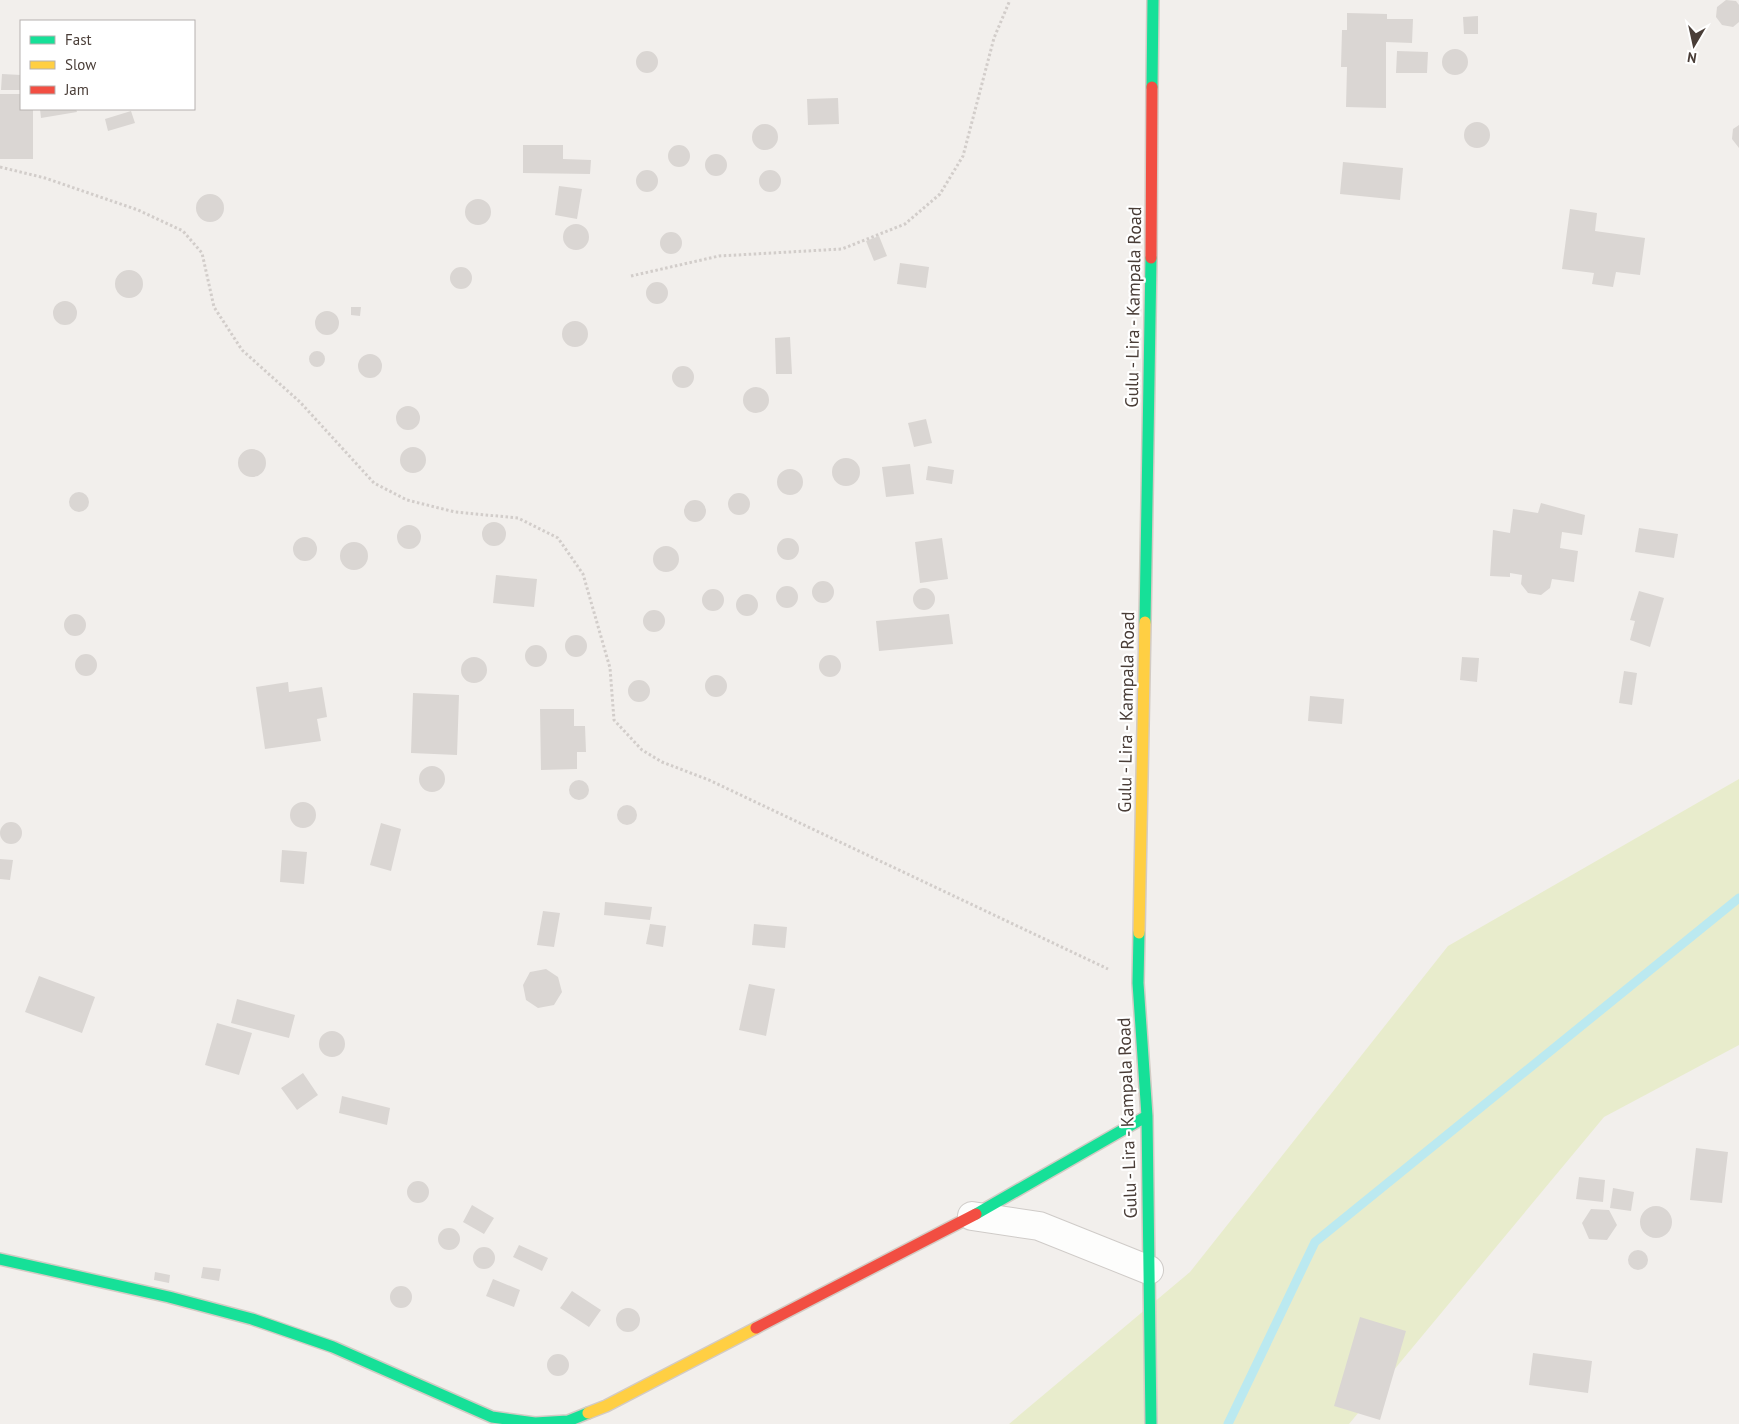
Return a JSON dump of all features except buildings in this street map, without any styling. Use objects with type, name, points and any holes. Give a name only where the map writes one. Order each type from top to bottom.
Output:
[{"type":"main road","name":"Gulu - Lira - Kampala Road","points":[[1152,1424],[1147,1116],[1138,983],[1150,401],[1153,0]]},
{"type":"main road","points":[[0,1259],[169,1297],[252,1319],[333,1347],[492,1417],[535,1423],[568,1421],[606,1406],[972,1216],[1147,1116]]},
{"type":"street","points":[[972,1216],[1039,1226],[1149,1270]]},
{"type":"path","points":[[631,276],[719,256],[842,249],[905,224],[940,194],[962,156],[994,38],[1010,0]]},
{"type":"path","points":[[0,167],[45,178],[101,197],[138,210],[183,231],[202,253],[214,307],[242,350],[300,402],[374,483],[407,500],[455,512],[518,518],[558,538],[584,574],[610,668],[614,720],[642,750],[662,762],[709,780],[1138,983]]},
{"type":"green space","points":[[1739,779],[1739,1045],[1604,1117],[1349,1424],[1009,1424],[1190,1272],[1448,946]]},
{"type":"waterway","points":[[1228,1424],[1315,1242],[1739,898]]},
{"type":"traffic: fast","points":[[1152,87],[1153,0]]},
{"type":"traffic: fast","points":[[1145,622],[1151,258]]},
{"type":"traffic: fast","points":[[1139,933],[1138,983],[1147,1116],[1151,1424]]},
{"type":"traffic: fast","points":[[976,1214],[1147,1116]]},
{"type":"traffic: fast","points":[[0,1259],[169,1297],[252,1319],[333,1347],[492,1417],[535,1423],[568,1421],[588,1413]]},
{"type":"traffic: slow","points":[[1139,933],[1145,622]]},
{"type":"traffic: slow","points":[[588,1413],[606,1406],[756,1328]]},
{"type":"traffic: jam","points":[[1151,258],[1152,87]]},
{"type":"traffic: jam","points":[[756,1328],[976,1214]]}]
